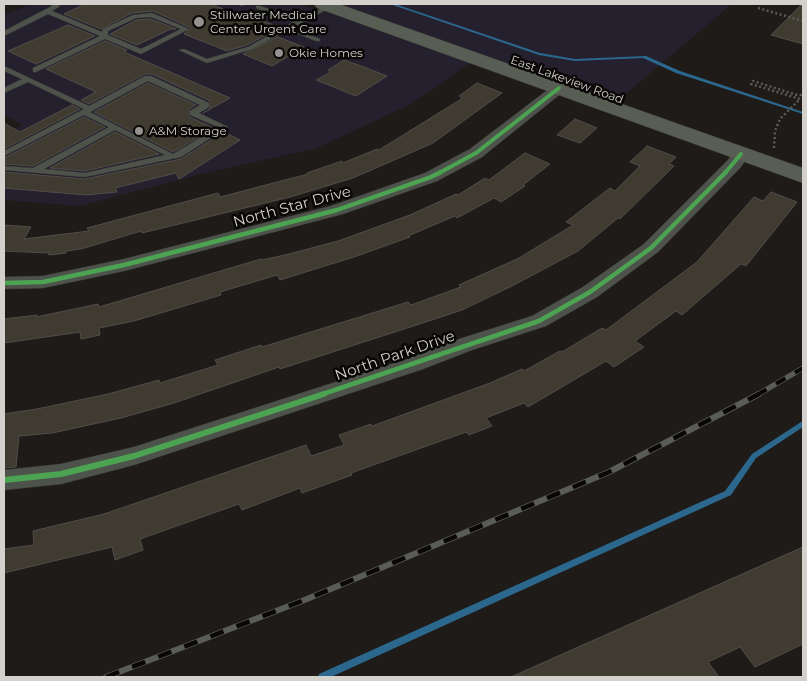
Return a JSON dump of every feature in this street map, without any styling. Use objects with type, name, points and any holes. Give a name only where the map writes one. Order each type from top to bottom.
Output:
[{"type":"main road","name":"East Lakeview Road","points":[[326,5],[803,176]]},
{"type":"street","name":"North Star Drive","points":[[4,283],[43,282],[124,265],[337,210],[422,180],[476,153],[559,88]]},
{"type":"street","name":"North Park Drive","points":[[4,480],[61,474],[134,456],[415,364],[464,345],[539,321],[590,292],[651,248],[734,164],[741,154]]},
{"type":"lane","points":[[4,34],[57,4]]},
{"type":"lane","points":[[182,50],[207,61],[250,48],[299,22],[326,5]]},
{"type":"lane","points":[[258,7],[299,22]]},
{"type":"lane","points":[[47,11],[141,52],[186,29],[152,15],[136,16],[105,30],[105,36]]},
{"type":"lane","points":[[288,28],[318,40]]},
{"type":"lane","points":[[36,70],[105,36]]},
{"type":"lane","points":[[4,68],[172,156]]},
{"type":"lane","points":[[4,154],[148,78],[206,105],[193,113],[224,127],[178,155],[85,175],[4,168]]},
{"type":"lane","points":[[4,91],[28,79]]},
{"type":"lane","points":[[34,171],[115,127]]},
{"type":"path","points":[[758,8],[803,21]]},
{"type":"path","points":[[780,119],[800,99],[751,84],[752,82],[803,95]]},
{"type":"shaded area","points":[[31,4],[300,4],[474,60],[411,104],[317,148],[201,174],[80,206],[4,200],[4,135],[22,125],[4,115],[4,15]]},
{"type":"shaded area","points":[[340,4],[732,4],[615,103]]},
{"type":"building","points":[[85,4],[210,4],[245,17],[248,15],[276,26],[264,32],[268,34],[247,45],[227,51],[184,34],[191,28],[153,11],[132,13],[101,29],[64,14]]},
{"type":"building","points":[[802,4],[803,44],[771,35]]},
{"type":"building","points":[[151,19],[176,29],[171,29],[137,45],[110,34],[136,20]]},
{"type":"building","points":[[68,25],[95,36],[36,64],[8,51]]},
{"type":"building","name":"Okie Homes","points":[[278,37],[304,47],[272,66],[243,54]]},
{"type":"building","points":[[105,41],[127,50],[124,52],[230,98],[203,113],[210,109],[210,101],[152,74],[145,74],[89,104],[81,100],[96,92],[46,69]]},
{"type":"building","points":[[344,60],[387,76],[356,96],[316,80],[331,72],[328,70]]},
{"type":"building","points":[[148,83],[196,105],[189,109],[189,117],[214,128],[173,152],[94,112]]},
{"type":"building","points":[[477,83],[502,93],[433,143],[353,178],[290,197],[142,233],[141,231],[81,249],[66,251],[66,253],[49,255],[49,253],[4,251],[4,225],[31,227],[24,239],[89,231],[87,228],[218,193],[220,197],[308,174],[342,161],[343,163],[377,149],[379,150],[463,98],[459,96]]},
{"type":"building","points":[[72,105],[80,109],[4,149],[4,123],[20,132]]},
{"type":"building","points":[[84,117],[105,127],[33,166],[4,164],[4,158]]},
{"type":"building","points":[[575,119],[597,128],[580,143],[557,135]]},
{"type":"building","points":[[115,132],[159,154],[85,171],[50,168]]},
{"type":"building","points":[[224,132],[240,140],[179,179],[176,173],[115,188],[117,192],[86,195],[4,188],[4,172],[85,179],[181,159]]},
{"type":"building","points":[[647,146],[676,157],[669,164],[674,166],[620,219],[618,218],[578,251],[512,286],[462,310],[280,369],[279,367],[174,403],[121,418],[52,433],[19,436],[16,467],[4,468],[4,414],[108,394],[159,380],[160,383],[218,365],[215,360],[261,345],[262,347],[408,302],[411,305],[461,287],[459,285],[519,258],[573,225],[566,222],[610,188],[615,191],[640,166],[630,162]]},
{"type":"building","points":[[525,153],[550,164],[523,185],[525,186],[501,202],[494,198],[457,218],[455,216],[408,236],[410,237],[280,280],[277,275],[220,292],[221,295],[134,321],[99,328],[100,335],[81,339],[80,332],[4,343],[4,319],[37,315],[36,317],[98,304],[99,307],[261,259],[289,254],[338,241],[410,215],[456,194],[458,195],[485,178],[489,180]]},
{"type":"building","points":[[771,192],[797,202],[746,266],[741,264],[682,315],[676,311],[635,341],[644,347],[614,367],[606,361],[528,407],[524,403],[486,418],[492,426],[469,435],[466,432],[351,473],[352,475],[302,493],[300,488],[242,510],[239,504],[140,539],[143,550],[115,560],[112,547],[4,573],[4,549],[34,545],[33,531],[104,514],[306,445],[311,456],[344,445],[339,435],[371,424],[372,426],[490,383],[522,369],[524,371],[560,351],[562,352],[602,328],[606,330],[697,262],[754,197],[763,201]]},
{"type":"building","points":[[803,547],[803,644],[755,667],[740,647],[708,662],[719,677],[511,677]]},
{"type":"waterway","points":[[392,4],[539,54],[575,60],[644,57],[678,72],[803,113]]},
{"type":"waterway","points":[[322,677],[728,493],[754,456],[803,424]]},
{"type":"railway","points":[[757,395],[803,368]]},
{"type":"railway","points":[[106,677],[307,599],[609,472],[759,394]]},
{"type":"cycle path","points":[[4,283],[43,282],[124,265],[337,210],[431,177],[476,153],[559,88]]},
{"type":"cycle path","points":[[4,480],[61,474],[134,456],[415,364],[464,345],[539,321],[590,292],[651,248],[734,164],[741,154]]},
{"type":"place","name":"Stillwater Medical Center Urgent Care","points":[[199,22]]},
{"type":"place","name":"Okie Homes","points":[[279,53]]},
{"type":"place","name":"A&M Storage","points":[[139,131]]}]
